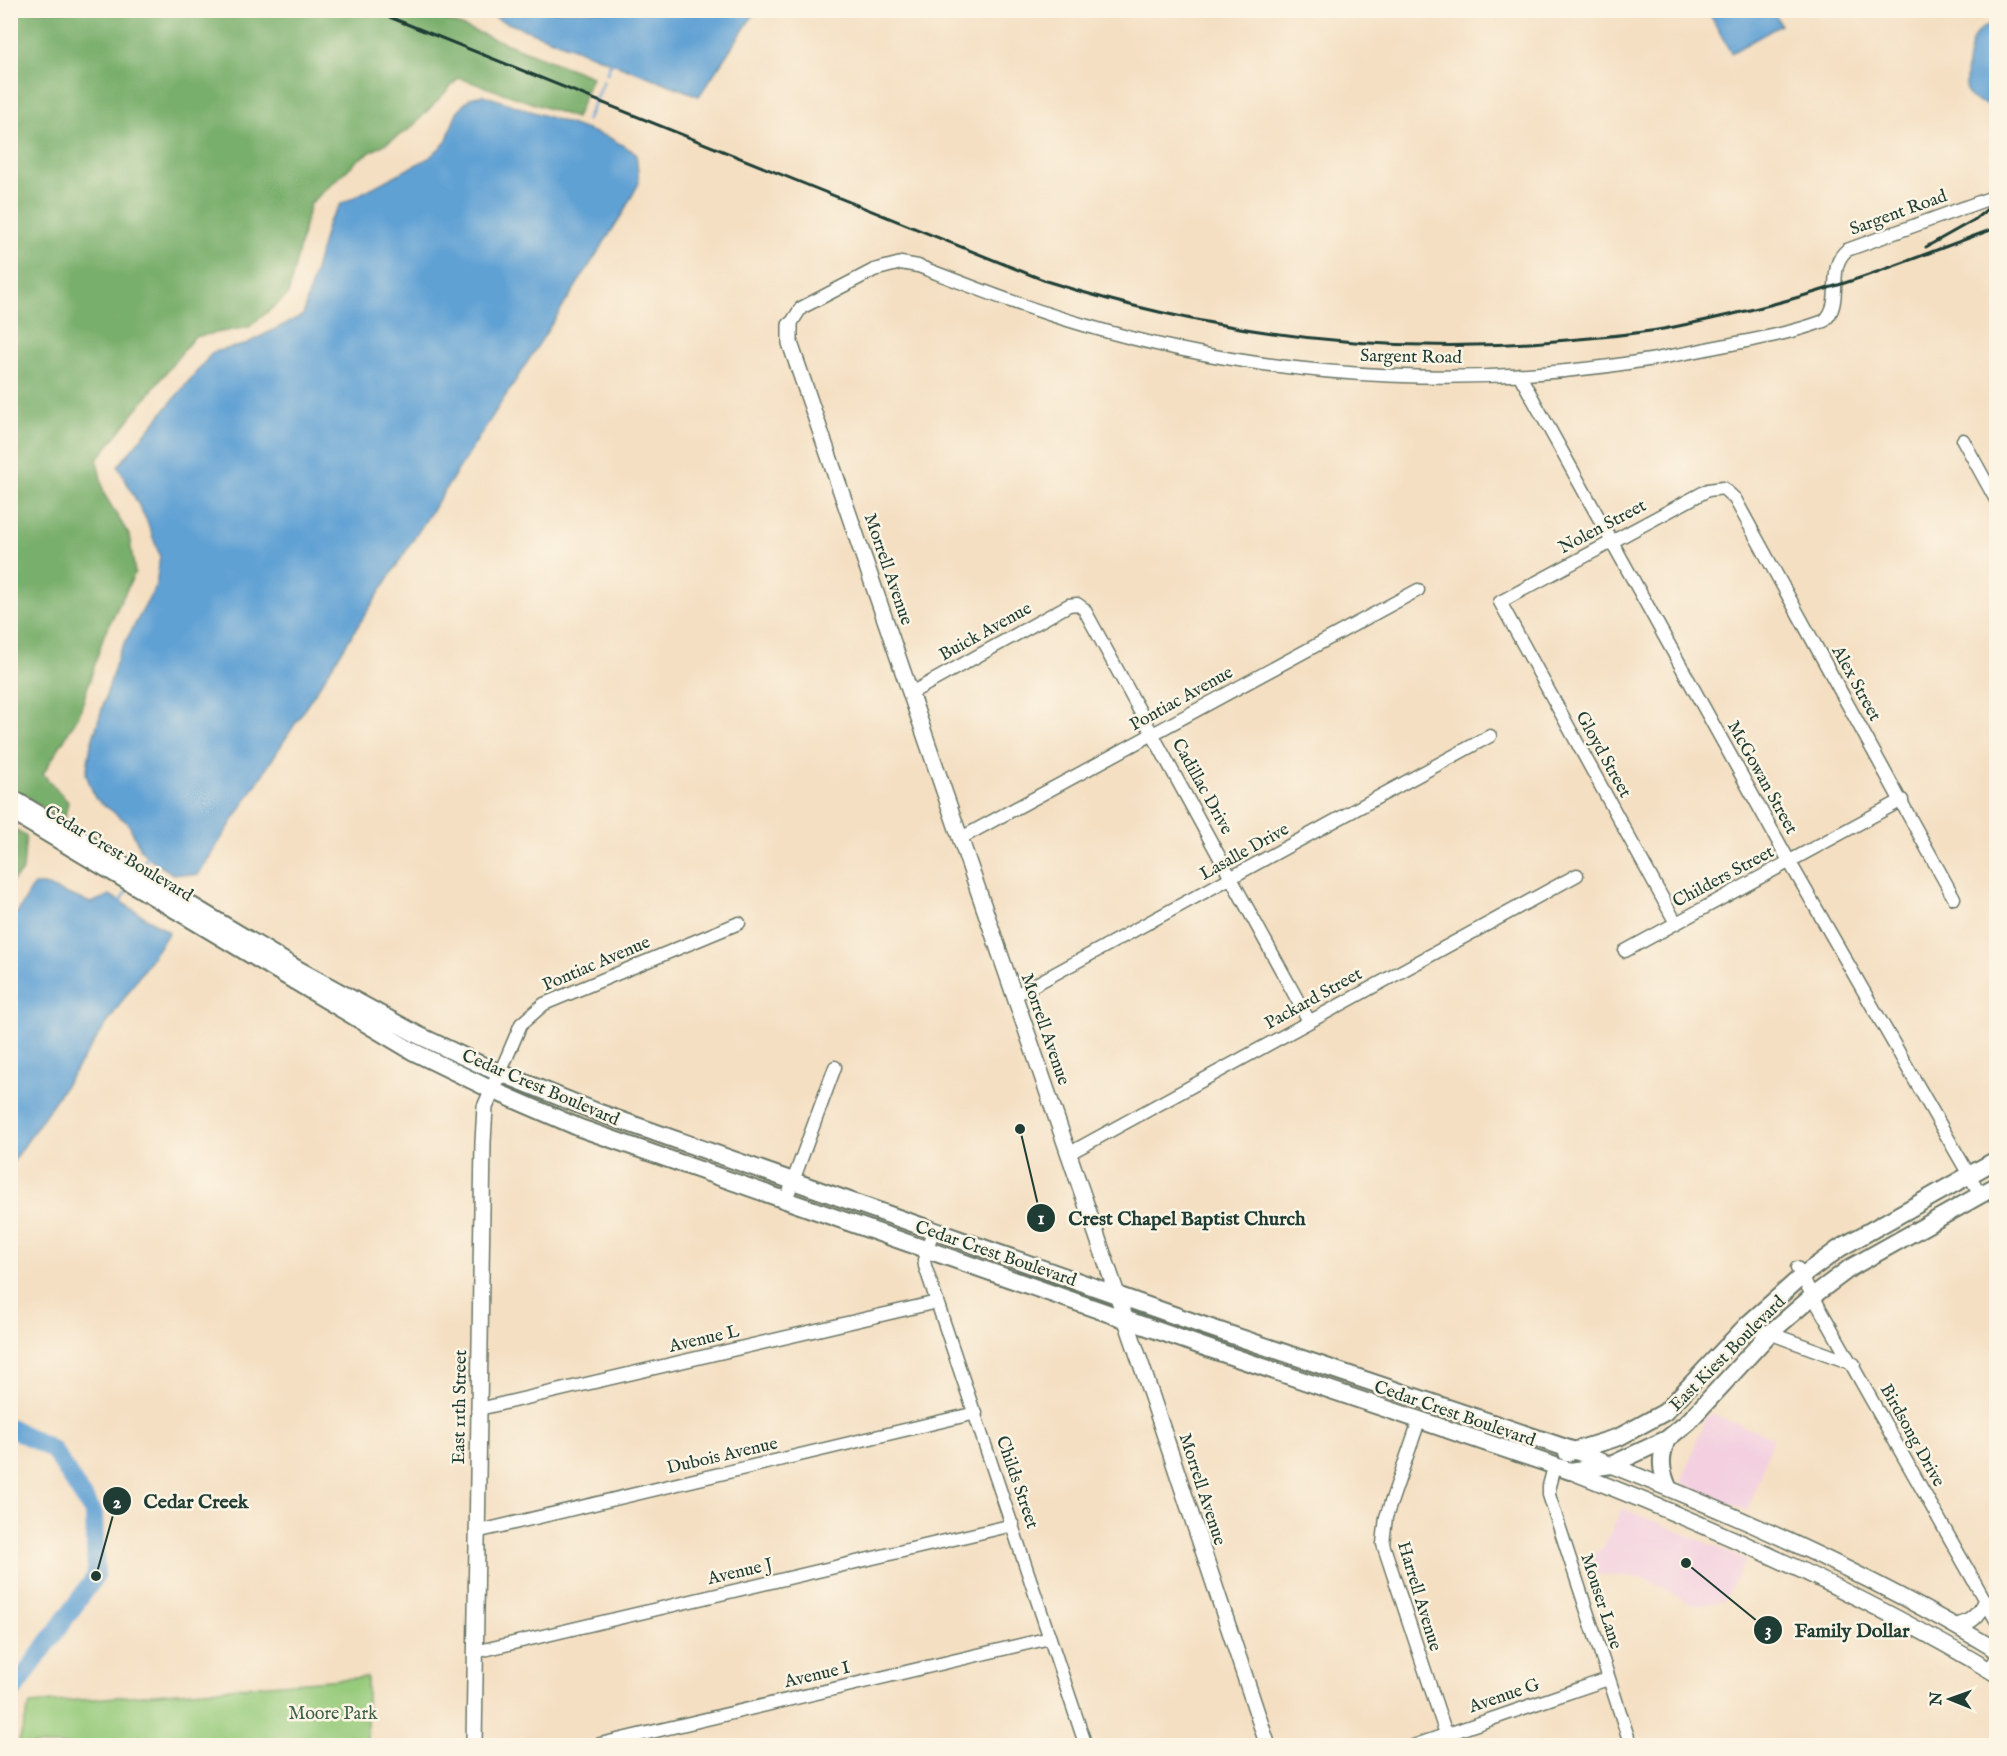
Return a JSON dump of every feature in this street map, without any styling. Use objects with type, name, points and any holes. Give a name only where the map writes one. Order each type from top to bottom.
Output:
[{"type":"main road","name":"Cedar Crest Boulevard","points":[[10,797],[296,975],[412,1051],[492,1090],[580,1128],[1562,1469]]},
{"type":"main road","name":"Cedar Crest Boulevard","points":[[10,811],[296,975],[500,1073],[597,1112],[1575,1451]]},
{"type":"main road","name":"East Kiest Boulevard","points":[[1996,1160],[1799,1272],[1665,1412],[1619,1437],[1557,1459],[1562,1469],[1611,1465],[1667,1439],[1688,1422],[1769,1334],[1814,1295],[1850,1268],[1996,1186]]},
{"type":"main road","points":[[1419,1421],[1427,1400]]},
{"type":"main road","points":[[1667,1439],[1661,1455],[1661,1471],[1668,1487]]},
{"type":"street","name":"Sargent Road","points":[[790,325],[793,316],[801,309],[874,270],[901,263],[918,266],[1025,307],[1086,326],[1262,364],[1379,374],[1519,374],[1661,359],[1815,324],[1831,315],[1836,265],[1846,250],[1996,195]]},
{"type":"street","name":"Morrell Avenue","points":[[790,325],[790,344],[1115,1293],[1126,1319],[1268,1746]]},
{"type":"street","name":"McGowan Street","points":[[1519,374],[1789,861],[1980,1194]]},
{"type":"street","points":[[1963,440],[1996,500]]},
{"type":"street","name":"Nolen Street","points":[[1500,602],[1708,490],[1723,488]]},
{"type":"street","name":"Alex Street","points":[[1723,488],[1735,500],[1954,898]]},
{"type":"street","name":"Pontiac Avenue","points":[[961,838],[1418,590]]},
{"type":"street","name":"Gloyd Street","points":[[1500,602],[1676,922]]},
{"type":"street","name":"Buick Avenue","points":[[911,693],[1069,605],[1077,604]]},
{"type":"street","name":"Cadillac Drive","points":[[1077,604],[1084,609],[1233,877],[1309,1021]]},
{"type":"street","name":"Lasalle Drive","points":[[1014,996],[1490,736]]},
{"type":"street","name":"Childers Street","points":[[1625,951],[1902,800]]},
{"type":"street","name":"Packard Street","points":[[1068,1154],[1577,875]]},
{"type":"street","name":"Pontiac Avenue","points":[[500,1073],[521,1024],[544,1004],[739,923]]},
{"type":"street","points":[[786,1200],[835,1067]]},
{"type":"street","name":"East 11th Street","points":[[474,1746],[483,1142],[485,1107],[500,1073]]},
{"type":"street","name":"Childs Street","points":[[933,1230],[925,1266],[1086,1746]]},
{"type":"street","name":"Birdsong Drive","points":[[1799,1272],[1854,1364],[1996,1620]]},
{"type":"street","name":"Avenue L","points":[[479,1409],[937,1302]]},
{"type":"street","points":[[1747,1325],[1854,1364]]},
{"type":"street","name":"Dubois Avenue","points":[[476,1532],[975,1413]]},
{"type":"street","name":"Harrell Avenue","points":[[1419,1421],[1386,1517],[1383,1544],[1448,1740]]},
{"type":"street","name":"Cedar Crest Boulevard","points":[[1575,1451],[1703,1501],[1956,1626],[1996,1650]]},
{"type":"street","name":"Cedar Crest Boulevard","points":[[1562,1469],[1744,1543],[1994,1668]]},
{"type":"street","name":"Mouser Lane","points":[[1562,1469],[1549,1486],[1550,1495],[1631,1746]]},
{"type":"street","points":[[1694,1522],[1703,1501]]},
{"type":"street","name":"Avenue J","points":[[475,1652],[1013,1525]]},
{"type":"street","points":[[1744,1543],[1752,1525]]},
{"type":"street","points":[[1956,1626],[1969,1623],[1976,1617],[1985,1602]]},
{"type":"street","name":"Avenue I","points":[[592,1746],[1050,1638]]},
{"type":"street","name":"Avenue G","points":[[1413,1746],[1448,1740],[1608,1679]]},
{"type":"shaded area","points":[[1711,1414],[1773,1437],[1748,1511],[1681,1483],[1705,1418]]},
{"type":"shaded area","points":[[1622,1508],[1747,1560],[1723,1602],[1693,1605],[1645,1578],[1590,1574],[1584,1558],[1603,1548]]},
{"type":"green space","points":[[11,11],[436,11],[436,16],[592,77],[576,118],[459,78],[410,129],[359,159],[310,204],[288,295],[249,327],[194,337],[97,460],[104,494],[129,535],[135,573],[104,635],[79,715],[43,774],[68,802],[64,820],[11,788]]},
{"type":"green space","points":[[10,827],[26,836],[23,870],[11,883]]},
{"type":"green space","name":"Moore Park","points":[[367,1677],[367,1745],[18,1745],[30,1704]]},
{"type":"water","points":[[484,11],[756,11],[699,96],[500,20]]},
{"type":"water","points":[[1708,11],[1773,11],[1781,25],[1731,53]]},
{"type":"water","points":[[1996,23],[1996,106],[1970,97],[1967,92],[1966,75],[1973,39],[1983,28]]},
{"type":"water","points":[[483,95],[608,137],[636,153],[639,183],[621,216],[198,875],[173,874],[147,857],[141,850],[128,823],[95,798],[86,774],[91,745],[119,653],[156,586],[160,556],[146,519],[118,466],[213,352],[244,345],[303,315],[328,222],[341,204],[429,158],[446,142],[457,112],[470,98]]},
{"type":"water","points":[[34,885],[44,885],[91,903],[110,895],[169,932],[11,1165],[11,918],[17,913]]},
{"type":"waterway","points":[[607,73],[612,60]]},
{"type":"waterway","points":[[587,120],[603,82]]},
{"type":"waterway","points":[[141,868],[148,855]]},
{"type":"waterway","points":[[118,905],[129,888]]},
{"type":"waterway","points":[[10,1427],[53,1450],[94,1514],[96,1576],[10,1695]]},
{"type":"railway","points":[[372,10],[1046,281],[1110,300],[1174,315],[1239,328],[1304,337],[1434,346],[1500,345],[1648,332],[1775,304],[1876,272],[1996,228]]},
{"type":"railway","points":[[1926,247],[1974,220],[1996,202]]},
{"type":"place","name":"Crest Chapel Baptist Church","points":[[1020,1129]]},
{"type":"place","name":"Family Dollar","points":[[1686,1563]]},
{"type":"place","name":"Cedar Creek","points":[[96,1576]]}]
